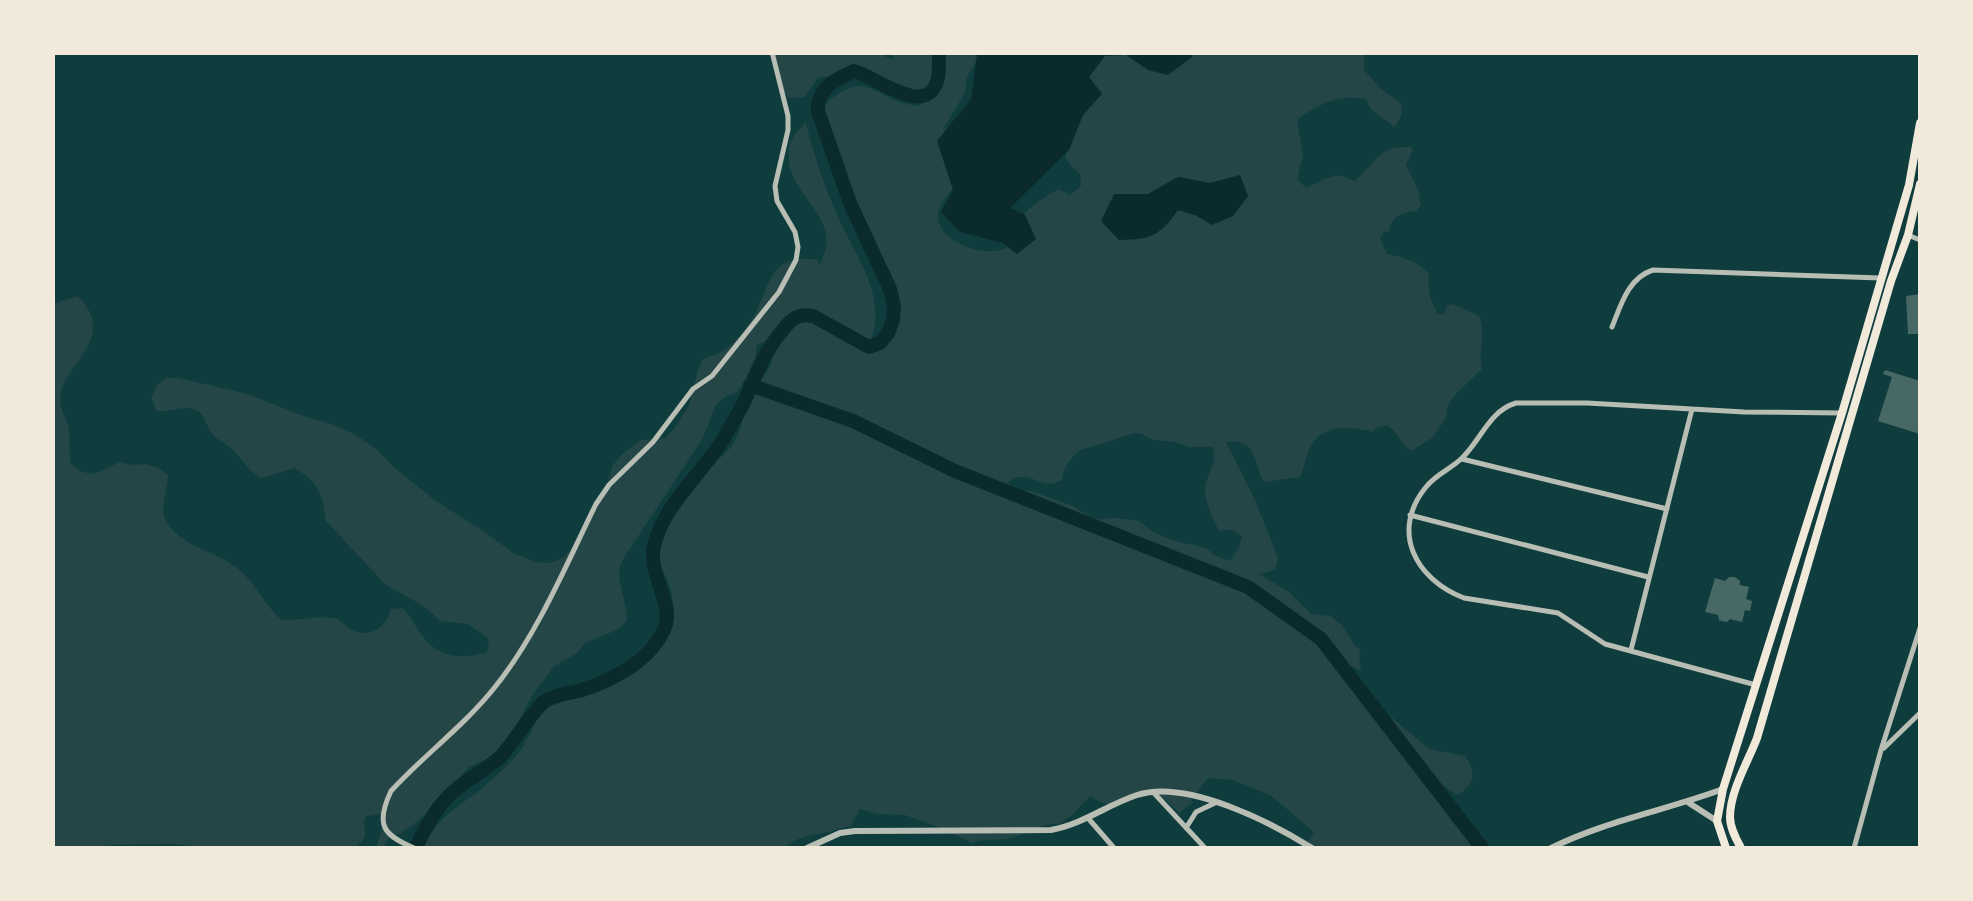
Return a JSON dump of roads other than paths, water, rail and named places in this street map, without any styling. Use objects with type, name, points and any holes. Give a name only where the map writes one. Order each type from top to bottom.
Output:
[{"type":"main road","points":[[1726,848],[1717,821],[1723,789],[1842,413],[1904,203],[1920,123]]},
{"type":"main road","points":[[1741,848],[1730,818],[1736,792],[1757,738],[1891,281],[1918,216],[1920,184]]},
{"type":"main road","points":[[1904,203],[1899,228],[1908,235]]},
{"type":"street","points":[[414,848],[396,842],[382,823],[391,791],[496,686],[517,658],[609,485],[653,442],[694,389],[712,376],[780,292],[790,273],[798,246],[795,232],[777,201],[775,186],[788,116],[772,52]]},
{"type":"street","points":[[1908,235],[1920,240]]},
{"type":"street","points":[[1612,326],[1634,281],[1652,270],[1880,278]]},
{"type":"street","points":[[1756,686],[1604,644],[1558,613],[1464,598],[1443,588],[1428,575],[1413,552],[1408,535],[1410,515],[1432,480],[1462,459],[1497,414],[1516,403],[1842,413]]},
{"type":"street","points":[[1631,650],[1692,409]]},
{"type":"street","points":[[1462,459],[1667,510]]},
{"type":"street","points":[[1410,515],[1648,578]]},
{"type":"street","points":[[1854,848],[1920,628]]},
{"type":"street","points":[[1881,750],[1920,713]]},
{"type":"street","points":[[1551,848],[1723,789]]},
{"type":"street","points":[[1152,791],[1205,848]]},
{"type":"street","points":[[806,848],[855,831],[1051,830],[1152,791],[1175,791],[1268,824],[1312,848]]},
{"type":"street","points":[[1688,802],[1717,821]]},
{"type":"street","points":[[1186,828],[1196,812],[1215,803]]},
{"type":"street","points":[[1088,818],[1114,848]]},
{"type":"waterway","points":[[416,848],[443,802],[502,755],[545,701],[618,674],[641,659],[659,639],[667,618],[653,556],[659,531],[724,438],[766,355],[789,323],[799,316],[813,316],[869,347],[880,343],[888,333],[894,306],[890,289],[850,203],[818,111],[819,103],[829,85],[854,71],[901,93],[924,96],[933,90],[938,78],[939,52]]},
{"type":"waterway","points":[[750,385],[853,421],[955,471],[1248,587],[1321,639],[1482,848]]}]
